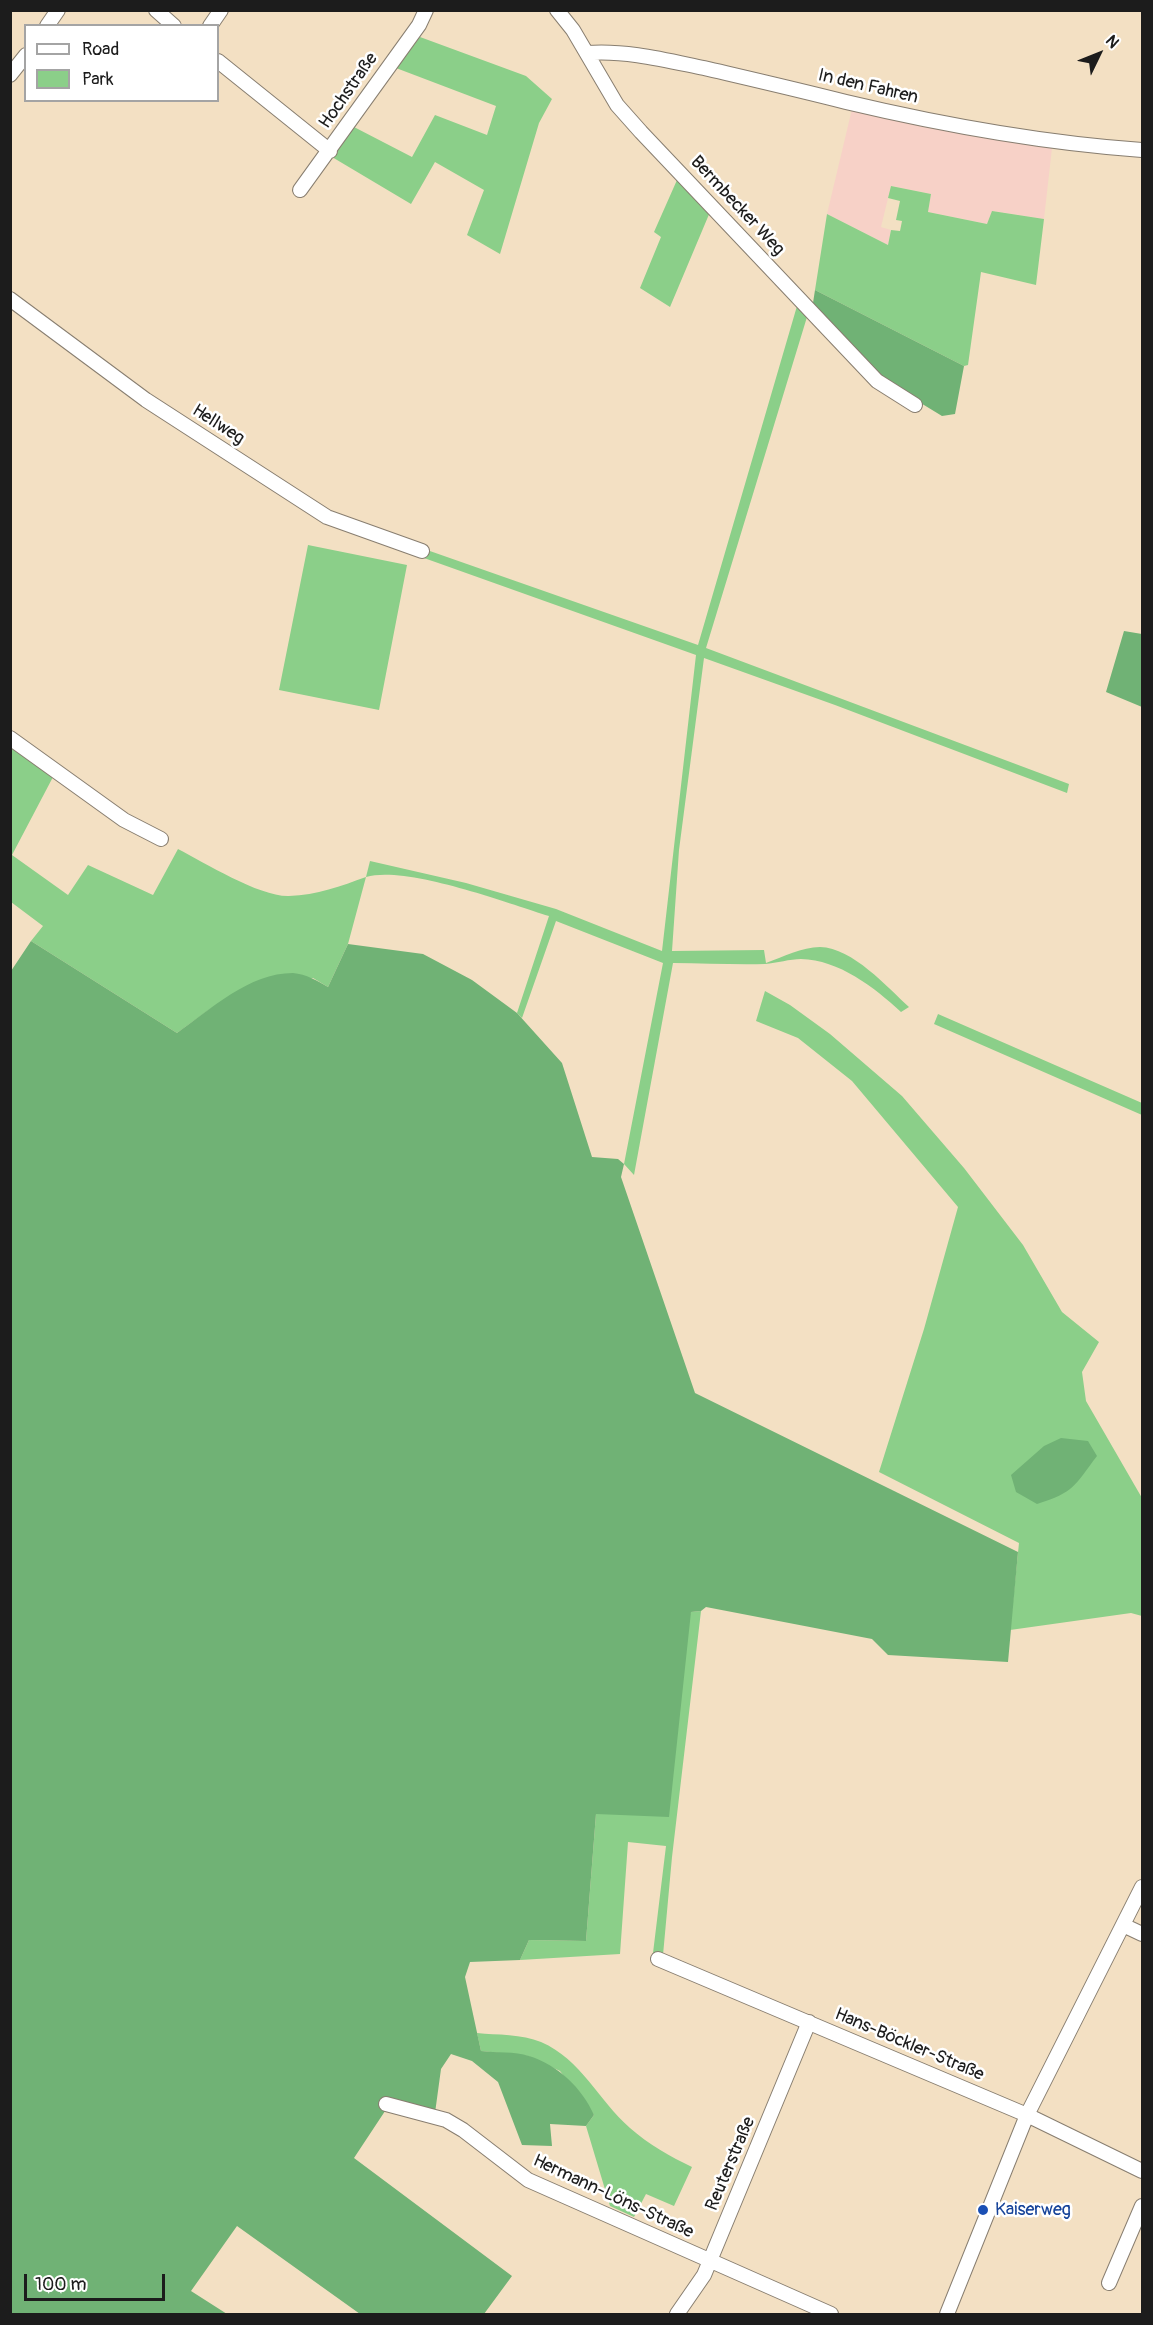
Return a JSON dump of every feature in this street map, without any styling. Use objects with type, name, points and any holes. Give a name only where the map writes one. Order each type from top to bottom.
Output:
[{"type":"street","points":[[48,24],[58,10]]},
{"type":"street","points":[[156,10],[172,24]]},
{"type":"street","points":[[211,24],[221,10]]},
{"type":"street","name":"Hochstraße","points":[[300,190],[419,25],[426,10]]},
{"type":"street","name":"Bermbecker Weg","points":[[557,10],[573,30],[617,105],[641,132],[877,381],[915,405]]},
{"type":"street","name":"In den Fahren","points":[[587,53],[612,51],[674,62],[848,102],[1010,135],[1074,145],[1143,150]]},
{"type":"street","points":[[10,75],[24,58]]},
{"type":"street","points":[[219,62],[330,151]]},
{"type":"street","name":"Hellweg","points":[[10,299],[146,400],[327,517],[422,551]]},
{"type":"street","points":[[10,738],[124,820],[161,839]]},
{"type":"street","points":[[947,2314],[1027,2115],[1143,1887]]},
{"type":"street","points":[[1123,1925],[1143,1934]]},
{"type":"street","name":"Hans-Böckler-Straße","points":[[658,1959],[1027,2115],[1143,2171]]},
{"type":"street","name":"Reuterstraße","points":[[677,2314],[704,2275],[809,2022]]},
{"type":"street","name":"Hermann-Löns-Straße","points":[[386,2104],[446,2120],[463,2130],[528,2180],[709,2262],[803,2309],[831,2314]]},
{"type":"street","points":[[1109,2283],[1143,2206]]},
{"type":"shaded area","points":[[852,109],[1052,148],[1044,219],[993,211],[987,224],[928,212],[931,194],[891,186],[881,227],[891,230],[888,245],[827,214]]},
{"type":"green space","points":[[420,37],[526,76],[552,99],[539,123],[500,254],[467,235],[484,190],[435,162],[411,204],[332,157],[354,127],[412,157],[435,115],[487,135],[496,106],[396,68]]},
{"type":"green space","points":[[677,180],[710,212],[670,307],[640,288],[661,237],[654,232]]},
{"type":"green space","points":[[891,186],[931,194],[928,212],[987,224],[992,211],[1044,219],[1036,285],[981,272],[968,365],[964,366],[815,290],[827,214],[888,245],[891,230],[900,231],[902,221],[896,220],[900,201],[888,198]]},
{"type":"green space","points":[[815,290],[964,366],[955,414],[942,416],[883,380],[822,317],[813,303]]},
{"type":"green space","points":[[797,306],[807,317],[706,648],[1069,784],[1067,793],[704,658],[679,850],[672,951],[764,950],[766,963],[806,949],[820,947],[832,949],[845,954],[869,970],[909,1007],[901,1012],[855,976],[829,964],[815,961],[797,959],[770,963],[754,964],[673,963],[634,1175],[624,1164],[663,963],[556,921],[522,1018],[517,1013],[549,916],[457,887],[430,881],[406,876],[366,877],[370,861],[466,883],[556,909],[662,951],[696,655],[424,558],[427,550],[698,645]]},
{"type":"green space","points":[[308,545],[407,565],[379,710],[279,690]]},
{"type":"green space","points":[[1124,631],[1142,634],[1142,707],[1106,692]]},
{"type":"green space","points":[[11,746],[53,777],[12,855],[68,895],[88,865],[153,895],[178,849],[248,885],[277,895],[289,896],[319,892],[366,877],[348,944],[328,987],[313,978],[210,1009],[177,1033],[31,941],[43,926],[11,902]]},
{"type":"green space","points":[[31,941],[177,1033],[231,994],[261,979],[293,973],[307,976],[328,987],[348,944],[423,954],[472,980],[517,1013],[562,1063],[592,1157],[618,1159],[624,1164],[621,1177],[695,1393],[1018,1552],[1008,1662],[888,1655],[872,1639],[706,1607],[701,1611],[691,1612],[669,1817],[596,1814],[586,1941],[529,1940],[520,1960],[470,1962],[465,1977],[481,2051],[524,2054],[550,2065],[576,2087],[594,2115],[586,2126],[550,2124],[552,2146],[522,2145],[498,2082],[472,2061],[451,2054],[441,2069],[435,2113],[391,2102],[354,2158],[512,2276],[484,2314],[360,2314],[237,2226],[191,2291],[227,2314],[11,2314],[11,971]]},
{"type":"green space","points":[[765,991],[790,1005],[830,1034],[902,1096],[964,1168],[1023,1245],[1062,1312],[1099,1342],[1082,1372],[1086,1401],[1142,1498],[1142,1616],[1131,1613],[1010,1630],[1019,1543],[879,1472],[924,1329],[958,1207],[852,1081],[798,1038],[756,1021]]},
{"type":"green space","points":[[938,1014],[1142,1103],[1142,1115],[934,1024]]},
{"type":"green space","points":[[1061,1438],[1088,1441],[1097,1456],[1073,1487],[1059,1496],[1037,1504],[1016,1492],[1011,1475],[1044,1446]]},
{"type":"green space","points":[[701,1611],[672,1857],[663,1955],[653,1953],[666,1846],[628,1842],[620,1954],[520,1960],[529,1940],[586,1941],[596,1814],[691,1612]]},
{"type":"green space","points":[[477,2033],[526,2038],[541,2042],[555,2050],[579,2070],[630,2128],[660,2150],[692,2167],[674,2206],[646,2194],[634,2217],[610,2206],[586,2126],[594,2115],[560,2071],[528,2056],[481,2051]]},
{"type":"place","name":"Kaiserweg","points":[[983,2210]]}]
